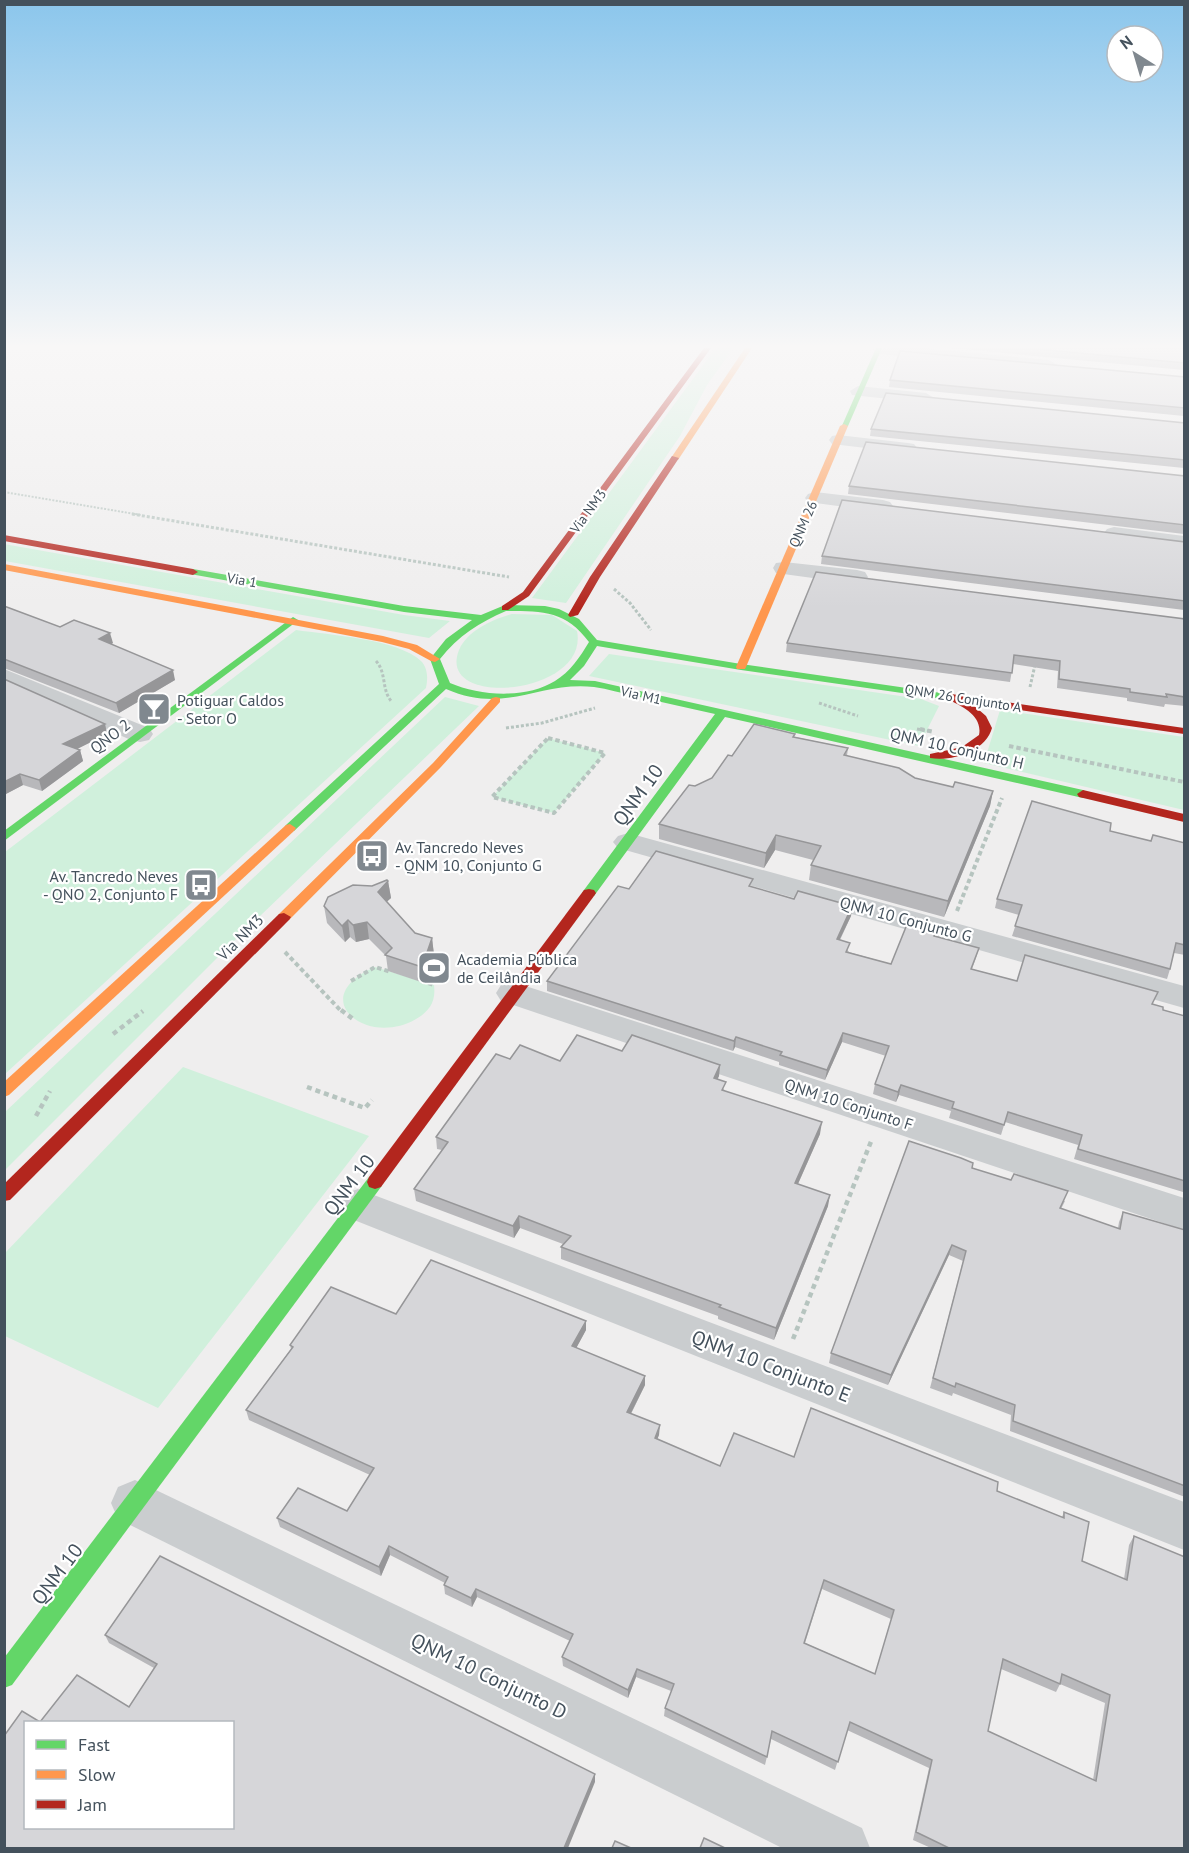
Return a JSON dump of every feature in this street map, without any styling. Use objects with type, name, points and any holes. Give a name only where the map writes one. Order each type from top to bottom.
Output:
[{"type":"main road","name":"Via NM3","points":[[505,608],[526,594],[644,434]]},
{"type":"main road","points":[[573,615],[595,576],[689,434]]},
{"type":"main road","name":"QNM 26","points":[[741,667],[840,434]]},
{"type":"main road","name":"Via 1","points":[[4,538],[404,609],[480,618]]},
{"type":"main road","name":"Via 1","points":[[4,567],[293,620],[413,646],[435,659]]},
{"type":"main road","points":[[505,608],[550,610],[573,615],[586,627],[594,642],[584,658],[560,683],[496,700],[460,693],[445,686],[435,659],[450,636],[480,618],[505,608]]},
{"type":"main road","name":"QNO 2","points":[[5,837],[293,620]]},
{"type":"main road","points":[[594,642],[741,667]]},
{"type":"main road","name":"QNM 26 Conjunto A","points":[[741,667],[1185,731]]},
{"type":"main road","name":"Via M1","points":[[560,683],[595,684],[722,714]]},
{"type":"main road","points":[[4,1091],[445,686]]},
{"type":"main road","points":[[908,753],[952,755],[974,748],[983,740],[987,728],[980,713],[961,700],[948,696]]},
{"type":"main road","name":"Via NM3","points":[[4,1195],[437,765],[496,700]]},
{"type":"main road","name":"QNM 10 Conjunto H","points":[[722,714],[908,753],[1185,818]]},
{"type":"main road","name":"QNM 10","points":[[4,1677],[722,714]]},
{"type":"street","points":[[838,440],[921,449]]},
{"type":"street","points":[[815,498],[908,509]]},
{"type":"street","points":[[1096,531],[1185,542]]},
{"type":"street","points":[[784,568],[875,580]]},
{"type":"street","points":[[4,676],[140,734]]},
{"type":"street","name":"QNM 10 Conjunto G","points":[[628,842],[1185,997]]},
{"type":"street","name":"QNM 10 Conjunto F","points":[[513,993],[1185,1214]]},
{"type":"street","name":"QNM 10 Conjunto E","points":[[358,1205],[1185,1526]]},
{"type":"street","name":"QNM 10 Conjunto D","points":[[135,1503],[842,1848]]},
{"type":"path","points":[[4,492],[536,581]]},
{"type":"path","points":[[1026,708],[1036,661]]},
{"type":"path","points":[[548,738],[605,753],[554,813],[492,797],[548,738]]},
{"type":"path","points":[[949,931],[1010,778]]},
{"type":"path","points":[[279,946],[344,1014],[353,1019]]},
{"type":"path","points":[[351,981],[375,967],[395,973]]},
{"type":"path","points":[[415,979],[434,986]]},
{"type":"path","points":[[107,1039],[152,1004]]},
{"type":"path","points":[[307,1087],[365,1108],[372,1100]]},
{"type":"path","points":[[31,1122],[52,1088]]},
{"type":"path","points":[[781,1370],[882,1115]]},
{"type":"green space","points":[[652,434],[681,434],[566,603],[532,598]]},
{"type":"green space","points":[[4,544],[404,615],[450,621],[429,638],[5,561]]},
{"type":"green space","points":[[512,614],[552,615],[577,631],[575,653],[561,669],[539,681],[514,687],[489,687],[469,681],[458,669],[459,650],[463,643],[474,631]]},
{"type":"green space","points":[[296,630],[362,639],[410,654],[421,661],[425,667],[426,688],[5,1074],[5,852]]},
{"type":"green space","points":[[609,654],[921,699],[939,706],[919,746],[589,676]]},
{"type":"green space","points":[[445,697],[479,706],[238,937],[5,1170],[5,1112]]},
{"type":"green space","points":[[1000,710],[1184,737],[1184,810],[984,763]]},
{"type":"green space","points":[[548,738],[605,753],[554,813],[492,797]]},
{"type":"green space","points":[[375,967],[434,985],[433,1001],[425,1013],[397,1026],[379,1027],[363,1023],[350,1016],[344,1005],[345,992],[354,979]]},
{"type":"green space","points":[[183,1067],[369,1136],[158,1408],[5,1336],[5,1253]]},
{"type":"building","points":[[926,434],[1185,434],[1185,460]]},
{"type":"building","points":[[866,442],[1185,476],[1185,525],[849,486]]},
{"type":"building","points":[[842,500],[1185,542],[1185,601],[822,556]]},
{"type":"building","points":[[816,572],[1185,619],[1185,697],[1130,692],[1130,689],[1059,679],[1060,661],[1014,655],[1012,673],[787,643]]},
{"type":"building","points":[[4,606],[60,627],[74,620],[110,633],[99,639],[173,670],[116,703],[4,659]]},
{"type":"building","points":[[4,679],[105,724],[63,744],[80,750],[39,780],[20,774],[4,782]]},
{"type":"building","points":[[754,724],[795,734],[793,737],[848,748],[844,755],[899,768],[915,778],[953,787],[955,782],[993,791],[948,901],[811,865],[821,846],[776,835],[766,853],[659,824],[689,785],[695,786],[712,778],[728,755],[732,756]]},
{"type":"building","points":[[1032,801],[1111,823],[1110,831],[1151,841],[1153,835],[1185,843],[1185,945],[1176,943],[1170,969],[1015,926],[1022,905],[997,899]]},
{"type":"building","points":[[656,851],[753,879],[749,886],[794,899],[798,891],[852,906],[837,939],[850,943],[846,952],[891,964],[908,922],[936,930],[934,936],[979,948],[971,969],[1017,981],[1025,955],[1158,992],[1152,1004],[1163,1007],[1163,1010],[1185,1016],[1185,1181],[1078,1149],[1082,1135],[1008,1112],[1004,1125],[952,1108],[954,1102],[901,1085],[898,1092],[875,1084],[889,1046],[843,1033],[827,1070],[780,1055],[782,1052],[736,1037],[734,1041],[547,981],[618,886],[629,889]]},
{"type":"building","points":[[387,880],[378,892],[415,933],[432,938],[422,967],[385,955],[392,948],[367,922],[353,925],[348,920],[342,926],[324,906],[328,897],[353,885],[372,886]]},
{"type":"building","points":[[577,1035],[622,1051],[632,1035],[720,1065],[714,1078],[726,1082],[722,1090],[822,1122],[795,1183],[830,1195],[776,1328],[719,1307],[721,1305],[561,1247],[571,1236],[519,1216],[513,1226],[414,1189],[448,1142],[436,1137],[496,1054],[510,1059],[520,1045],[560,1061]]},
{"type":"building","points":[[909,1141],[973,1163],[972,1168],[1011,1180],[1014,1174],[1068,1191],[1060,1208],[1120,1229],[1123,1212],[1185,1230],[1185,1486],[1013,1421],[1015,1405],[956,1383],[955,1387],[933,1378],[966,1251],[952,1245],[891,1375],[831,1353]]},
{"type":"building","points":[[431,1260],[586,1321],[572,1346],[645,1376],[627,1412],[660,1425],[655,1438],[720,1466],[734,1433],[794,1457],[811,1408],[998,1482],[997,1491],[1064,1518],[1064,1512],[1089,1522],[1082,1561],[1127,1580],[1134,1536],[1185,1557],[1185,1848],[949,1848],[916,1832],[932,1760],[850,1722],[838,1762],[772,1731],[767,1757],[665,1708],[674,1684],[637,1669],[628,1690],[562,1657],[573,1634],[476,1589],[471,1598],[444,1585],[448,1577],[389,1546],[379,1567],[277,1518],[298,1488],[347,1511],[374,1468],[246,1410],[293,1347],[290,1345],[331,1287],[396,1314]],"holes":[[[824,1580],[894,1610],[875,1674],[804,1643]],[[1003,1659],[1060,1684],[1062,1674],[1110,1695],[1096,1781],[988,1731]]]},
{"type":"building","points":[[160,1556],[595,1774],[564,1848],[4,1848],[4,1736],[22,1711],[38,1721],[24,1721],[24,1829],[234,1829],[234,1721],[41,1721],[77,1675],[129,1707],[157,1664],[105,1635]]},
{"type":"building","points":[[704,1838],[725,1848],[700,1848]]},
{"type":"building","points":[[615,1841],[631,1848],[612,1848]]},
{"type":"traffic: fast","points":[[193,572],[404,609],[480,618]]},
{"type":"traffic: fast","points":[[505,608],[545,609],[566,615],[585,630],[594,642],[572,673],[546,689],[512,696],[490,697],[456,690],[445,685],[435,659],[442,650],[466,628],[505,608]]},
{"type":"traffic: fast","points":[[4,837],[293,620]]},
{"type":"traffic: fast","points":[[594,642],[741,667],[951,697]]},
{"type":"traffic: fast","points":[[560,683],[595,684],[1083,794]]},
{"type":"traffic: fast","points":[[290,828],[445,685]]},
{"type":"traffic: fast","points":[[589,893],[721,714]]},
{"type":"traffic: fast","points":[[4,1677],[375,1182]]},
{"type":"traffic: slow","points":[[675,458],[691,434]]},
{"type":"traffic: slow","points":[[741,667],[840,434]]},
{"type":"traffic: slow","points":[[4,567],[383,639],[413,647],[435,659]]},
{"type":"traffic: slow","points":[[284,917],[437,765],[496,700]]},
{"type":"traffic: slow","points":[[4,1091],[290,828]]},
{"type":"traffic: jam","points":[[505,608],[526,594],[644,434]]},
{"type":"traffic: jam","points":[[573,615],[595,577],[675,458]]},
{"type":"traffic: jam","points":[[4,538],[193,572]]},
{"type":"traffic: jam","points":[[951,697],[1184,731]]},
{"type":"traffic: jam","points":[[934,756],[966,749],[984,736],[986,728],[982,718],[972,708],[954,698]]},
{"type":"traffic: jam","points":[[1083,794],[1184,818]]},
{"type":"traffic: jam","points":[[375,1182],[589,893]]},
{"type":"traffic: jam","points":[[4,1195],[284,917]]},
{"type":"place","name":"Potiguar Caldos - Setor O","points":[[154,709]]},
{"type":"place","name":"Av. Tancredo Neves - QNM 10, Conjunto G","points":[[372,856]]},
{"type":"place","name":"Av. Tancredo Neves - QNO 2, Conjunto F","points":[[201,885]]},
{"type":"place","name":"Academia Pública de Ceilândia","points":[[434,968]]}]
